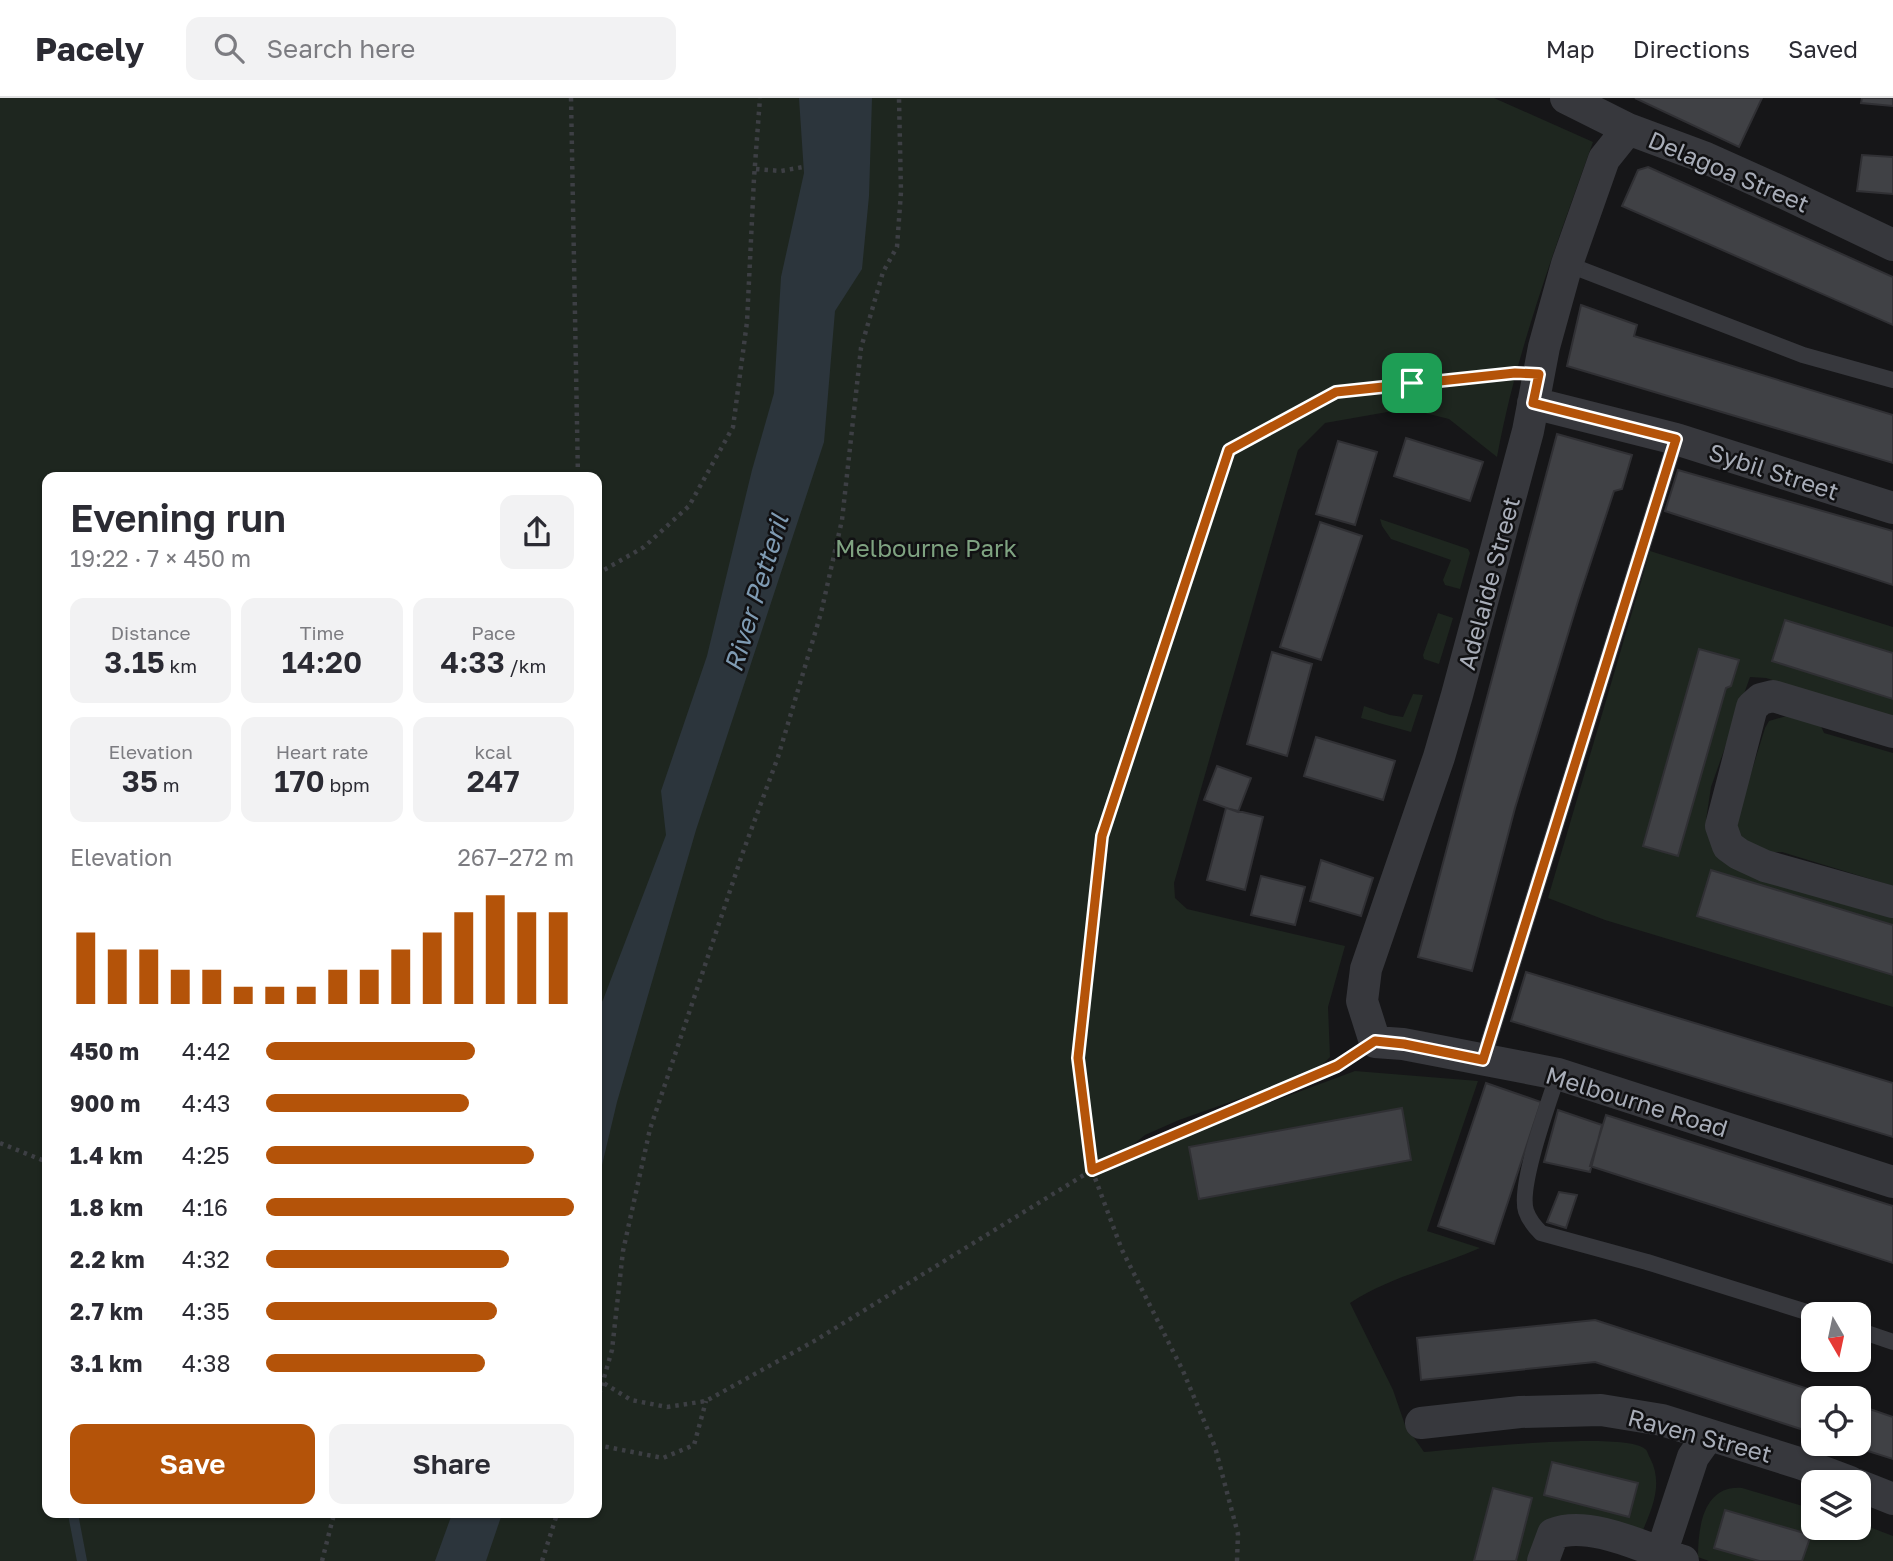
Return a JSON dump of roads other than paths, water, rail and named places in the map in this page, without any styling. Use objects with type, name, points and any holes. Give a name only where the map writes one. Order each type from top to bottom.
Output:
[{"type":"street","name":"Delagoa Street","points":[[1566,98],[1628,129],[1706,158],[1893,245]]},
{"type":"street","name":"Adelaide Street","points":[[1375,1041],[1362,1001],[1366,969],[1450,720],[1528,432],[1544,347],[1567,264],[1598,174],[1615,143],[1628,129]]},
{"type":"street","name":"Sybil Street","points":[[1536,388],[1676,439],[1893,508]]},
{"type":"street","points":[[1893,732],[1773,696],[1761,699],[1752,706],[1721,826],[1728,846],[1739,855],[1765,866],[1893,902]]},
{"type":"street","name":"Melbourne Road","points":[[1375,1041],[1404,1044],[1558,1074],[1893,1182]]},
{"type":"street","name":"Raven Street","points":[[1421,1423],[1520,1412],[1601,1410],[1662,1420],[1818,1470]]},
{"type":"street","points":[[1543,1561],[1553,1534],[1564,1530],[1586,1530],[1672,1558],[1693,1457],[1708,1436]]},
{"type":"street","points":[[1871,1490],[1893,1499]]},
{"type":"lane","points":[[1567,264],[1803,355],[1893,380]]},
{"type":"lane","points":[[1483,1060],[1676,439]]},
{"type":"lane","points":[[1558,1074],[1530,1163],[1525,1202],[1526,1212],[1541,1233],[1647,1262],[1801,1310]]},
{"type":"lane","points":[[1871,1334],[1893,1342]]},
{"type":"water","name":"River Petteril","points":[[799,98],[872,98],[869,196],[862,269],[835,311],[824,442],[696,830],[617,1102],[602,1165],[602,1002],[666,835],[661,791],[707,656],[752,470],[774,393],[781,277],[804,173]]},
{"type":"water","points":[[451,1518],[501,1518],[486,1561],[435,1561]]},
{"type":"waterway","points":[[74,1518],[82,1561]]},
{"type":"park label","name":"Melbourne Park","points":[[926,547]]}]
